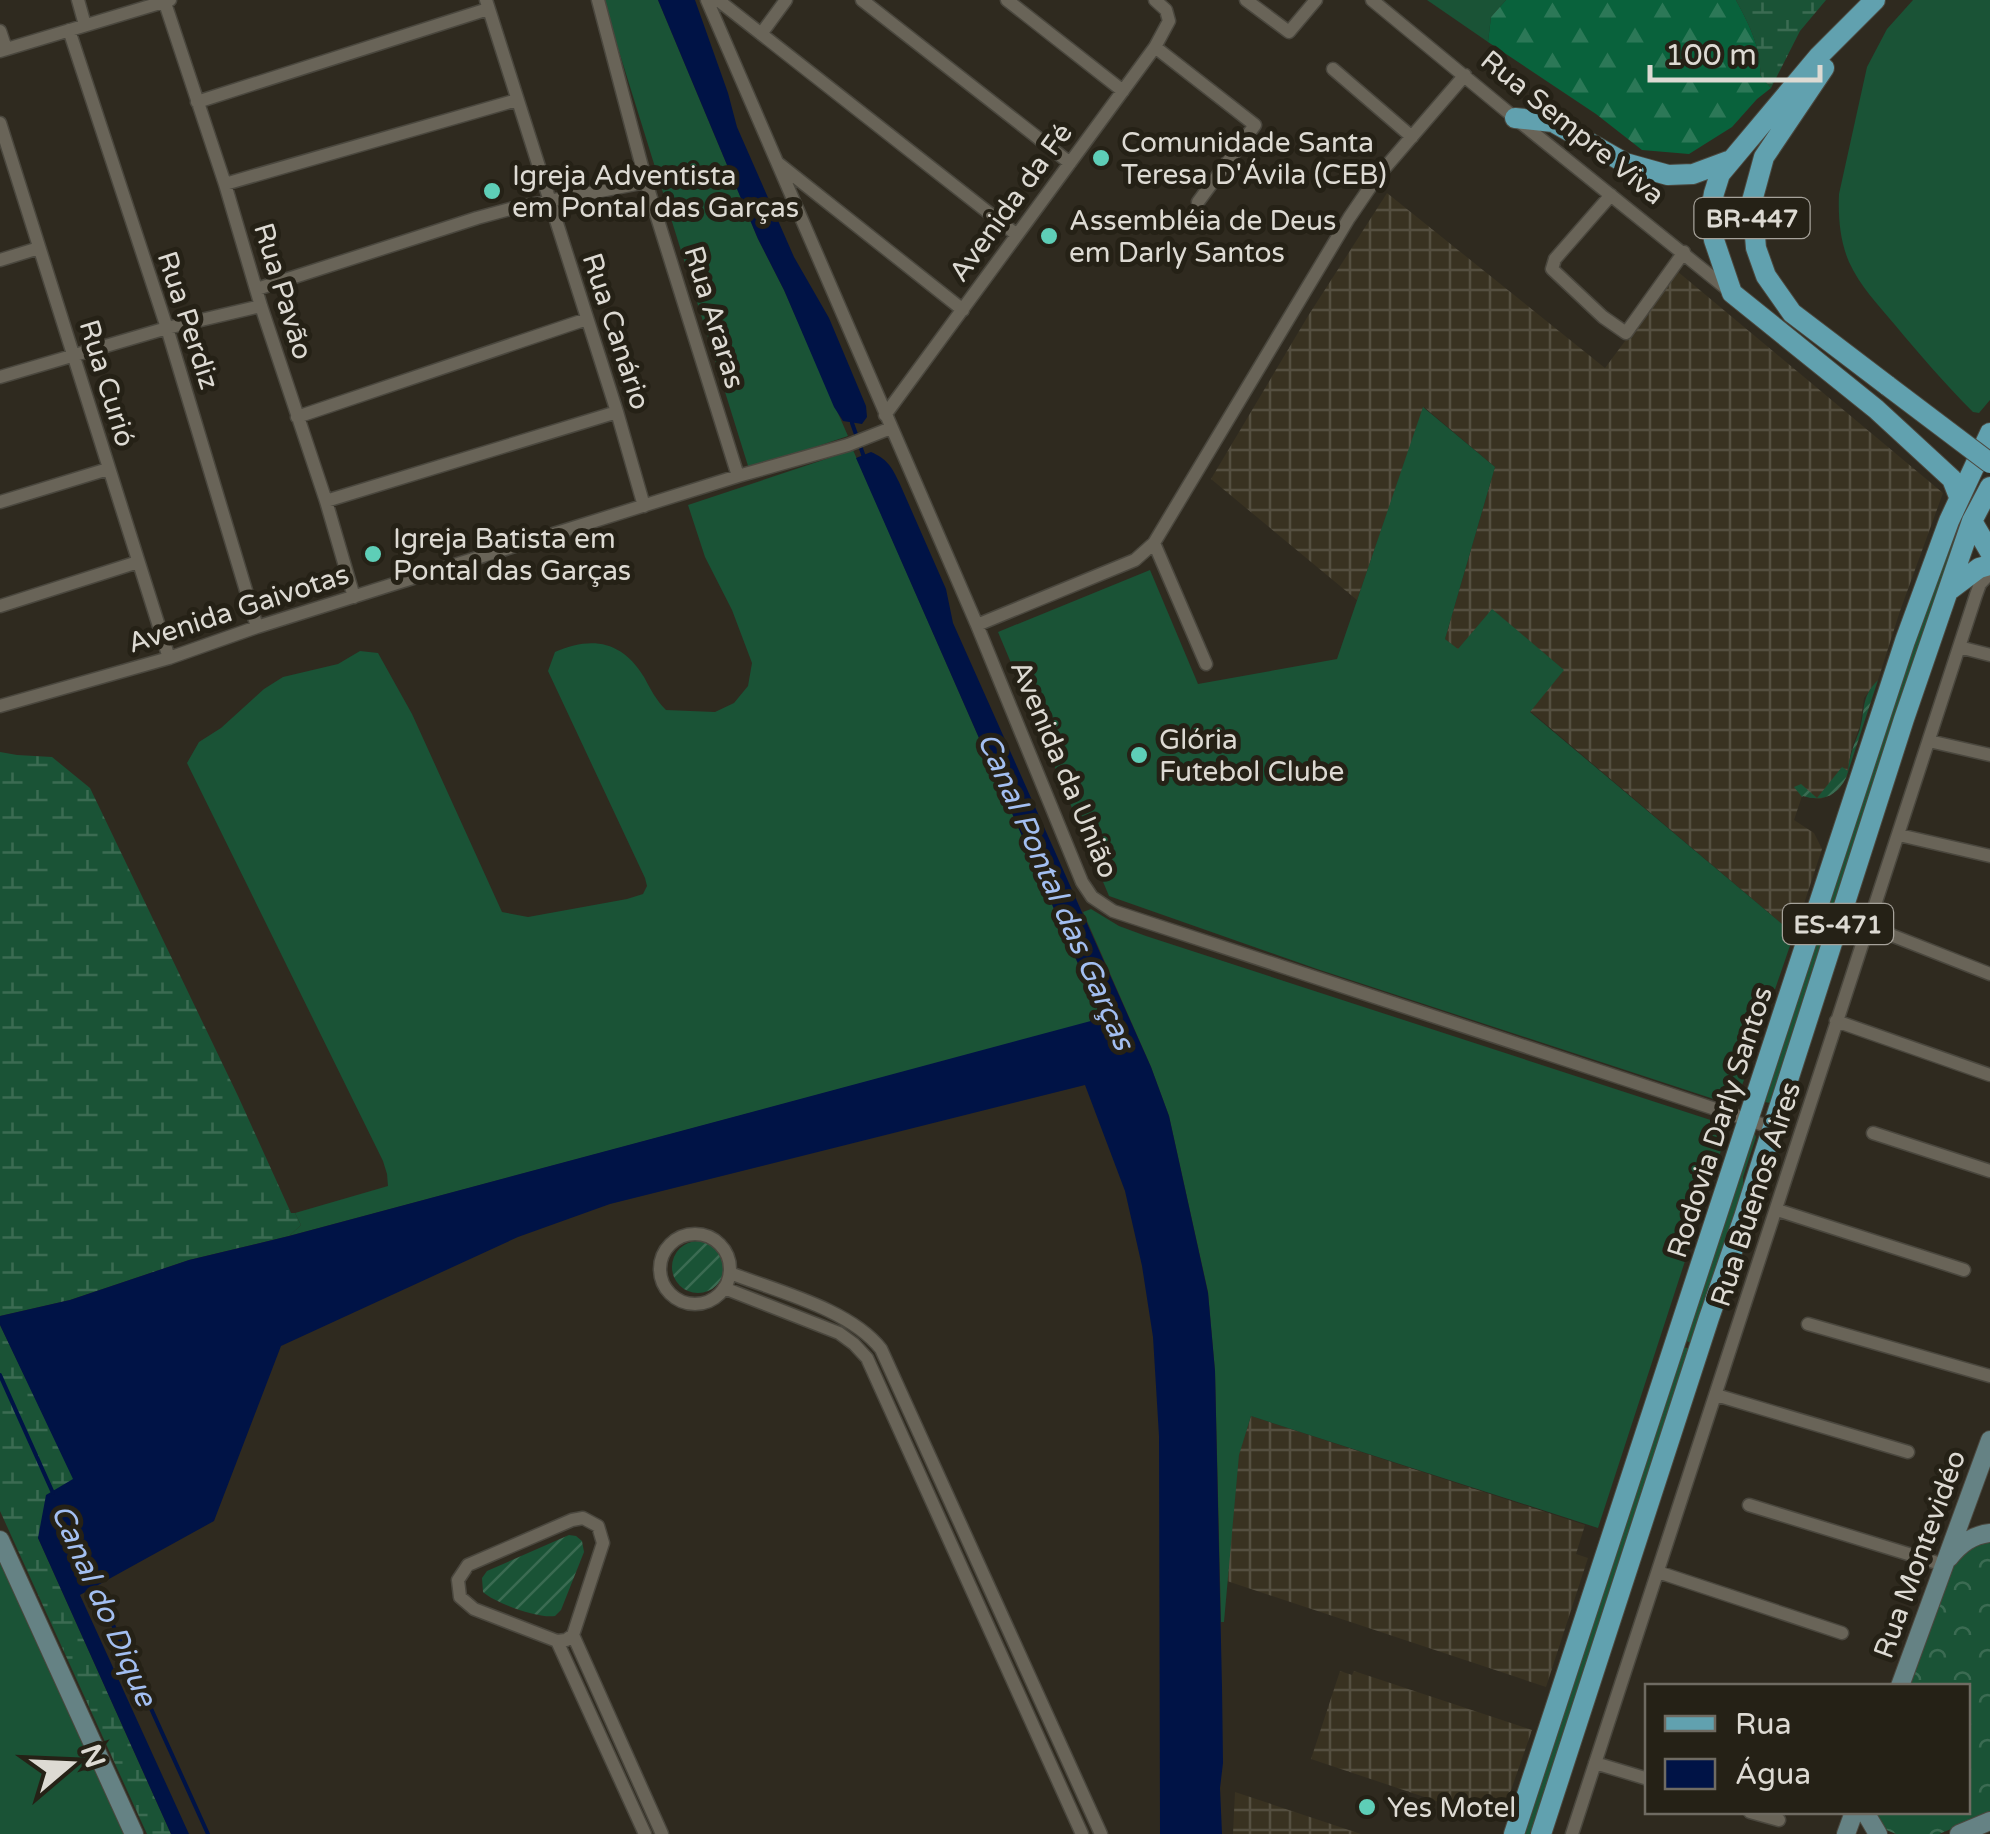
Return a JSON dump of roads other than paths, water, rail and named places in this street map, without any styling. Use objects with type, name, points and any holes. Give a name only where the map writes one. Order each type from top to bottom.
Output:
[{"type":"main road","name":"BR-447","points":[[1732,293],[1710,216],[1720,174],[1819,56],[1876,0]]},
{"type":"main road","name":"BR-447","points":[[1854,20],[1764,156],[1752,202],[1753,232],[1766,276],[1792,313],[1990,463]]},
{"type":"main road","points":[[1515,118],[1553,122],[1625,163],[1668,175],[1692,174],[1730,160]]},
{"type":"main road","name":"Rua Sempre Viva","points":[[1732,293],[1876,410],[1952,479],[1959,497]]},
{"type":"main road","name":"Rodovia Darly Santos","points":[[1514,1834],[1905,641],[1959,497],[1990,434]]},
{"type":"main road","name":"Rodovia Darly Santos","points":[[1541,1834],[1904,720],[1972,522],[1990,488]]},
{"type":"main road","points":[[1972,522],[1990,552]]},
{"type":"main road","points":[[1950,589],[1979,568],[1990,565]]},
{"type":"street","points":[[78,0],[86,24]]},
{"type":"street","name":"Rua Araras","points":[[598,0],[646,182],[738,476]]},
{"type":"street","name":"Avenida da União","points":[[707,0],[1082,882],[1092,897],[1105,908],[1773,1128]]},
{"type":"street","points":[[718,0],[1017,235]]},
{"type":"street","points":[[761,34],[786,0]]},
{"type":"street","points":[[862,0],[1070,163]]},
{"type":"street","points":[[1007,0],[1122,91]]},
{"type":"street","name":"Avenida da Fé","points":[[888,422],[963,310],[1155,47],[1169,22],[1166,10],[1155,0]]},
{"type":"street","points":[[1246,0],[1289,32],[1316,0]]},
{"type":"street","name":"Rua Sempre Viva","points":[[1372,0],[1732,293]]},
{"type":"street","points":[[0,31],[3,50],[167,1]]},
{"type":"street","name":"Rua Pavão","points":[[167,1],[354,598]]},
{"type":"street","points":[[196,102],[487,4]]},
{"type":"street","name":"Rua Canário","points":[[487,4],[644,506]]},
{"type":"street","name":"Rua Perdiz","points":[[69,30],[166,328],[257,627]]},
{"type":"street","points":[[1155,47],[1255,125],[1198,202]]},
{"type":"street","points":[[1333,70],[1412,137]]},
{"type":"street","points":[[976,626],[1135,560],[1154,544],[1349,218],[1377,177],[1465,76]]},
{"type":"street","points":[[225,184],[517,100]]},
{"type":"street","name":"Rua Curió","points":[[0,123],[6,159],[74,354],[169,658]]},
{"type":"street","points":[[777,162],[963,310]]},
{"type":"street","points":[[257,289],[477,218],[646,182]]},
{"type":"street","points":[[1611,195],[1555,259],[1552,269],[1602,316],[1626,333],[1684,252]]},
{"type":"street","points":[[0,260],[39,248]]},
{"type":"street","points":[[0,378],[166,328],[262,306]]},
{"type":"street","points":[[297,416],[587,318]]},
{"type":"street","points":[[326,502],[616,412]]},
{"type":"street","name":"Avenida Gaivotas","points":[[0,706],[169,658],[738,476],[848,445],[875,435],[888,422]]},
{"type":"street","points":[[0,502],[108,469]]},
{"type":"street","points":[[1154,544],[1206,664]]},
{"type":"street","points":[[0,606],[138,562]]},
{"type":"street","name":"Rua Buenos Aires","points":[[1572,1834],[1958,647],[1978,589],[1990,574]]},
{"type":"street","points":[[1958,647],[1990,654]]},
{"type":"street","points":[[1929,740],[1990,755]]},
{"type":"street","points":[[1899,834],[1990,856]]},
{"type":"street","points":[[1868,926],[1990,974]]},
{"type":"street","points":[[1836,1022],[1990,1075]]},
{"type":"street","points":[[1873,1133],[1990,1172]]},
{"type":"street","points":[[1777,1210],[1964,1270]]},
{"type":"street","points":[[693,1234],[708,1236],[725,1251],[730,1272],[724,1288],[707,1302],[692,1304],[678,1300],[666,1290],[660,1276],[663,1254],[679,1238],[693,1234]]},
{"type":"street","points":[[730,1272],[846,1318],[881,1349],[1101,1834]]},
{"type":"street","points":[[724,1288],[838,1333],[867,1358],[1082,1834]]},
{"type":"street","points":[[1808,1324],[1990,1376]]},
{"type":"street","points":[[1716,1395],[1908,1452]]},
{"type":"street","name":"Rua Montevidéo","points":[[1901,1684],[1990,1440]]},
{"type":"street","points":[[1749,1505],[1944,1565],[1966,1542],[1990,1533]]},
{"type":"street","points":[[583,1518],[598,1526],[604,1543],[573,1636],[557,1641],[468,1606],[460,1597],[458,1580],[468,1565],[583,1518]]},
{"type":"street","points":[[0,1540],[134,1834]]},
{"type":"street","points":[[1658,1572],[1842,1634]]},
{"type":"street","points":[[573,1636],[662,1834]]},
{"type":"street","points":[[557,1641],[644,1834]]},
{"type":"street","points":[[1596,1763],[1645,1778]]},
{"type":"street","points":[[1757,1814],[1778,1820]]},
{"type":"street","points":[[1959,1834],[1990,1821]]},
{"type":"water","points":[[658,0],[695,0],[737,127],[794,257],[829,318],[866,406],[867,417],[862,424],[843,421],[834,407],[758,239]]},
{"type":"water","points":[[871,452],[888,464],[899,482],[946,589],[953,623],[1151,1067],[1169,1116],[1208,1293],[1215,1371],[1222,1834],[1160,1834],[1159,1436],[1153,1337],[1125,1191],[1085,1085],[610,1204],[518,1237],[281,1346],[214,1521],[80,1595],[189,1834],[171,1834],[38,1538],[46,1495],[73,1479],[0,1325],[0,1316],[70,1300],[189,1260],[1102,1018],[856,458]]},
{"type":"waterway","name":"Canal Pontal das Garças","points":[[852,423],[864,457]]},
{"type":"waterway","name":"Canal do Dique","points":[[0,1375],[53,1493]]},
{"type":"waterway","name":"Canal do Dique","points":[[94,1583],[208,1834]]},
{"type":"place","name":"Comunidade Santa Teresa D'Ávila (CEB)","points":[[1101,158]]},
{"type":"place","name":"Igreja Adventista em Pontal das Garças","points":[[492,191]]},
{"type":"place","name":"Assembléia de Deus em Darly Santos","points":[[1049,236]]},
{"type":"place","name":"Igreja Batista em Pontal das Garças","points":[[373,554]]},
{"type":"place","name":"Glória Futebol Clube","points":[[1139,755]]},
{"type":"place","name":"Yes Motel","points":[[1367,1807]]}]
